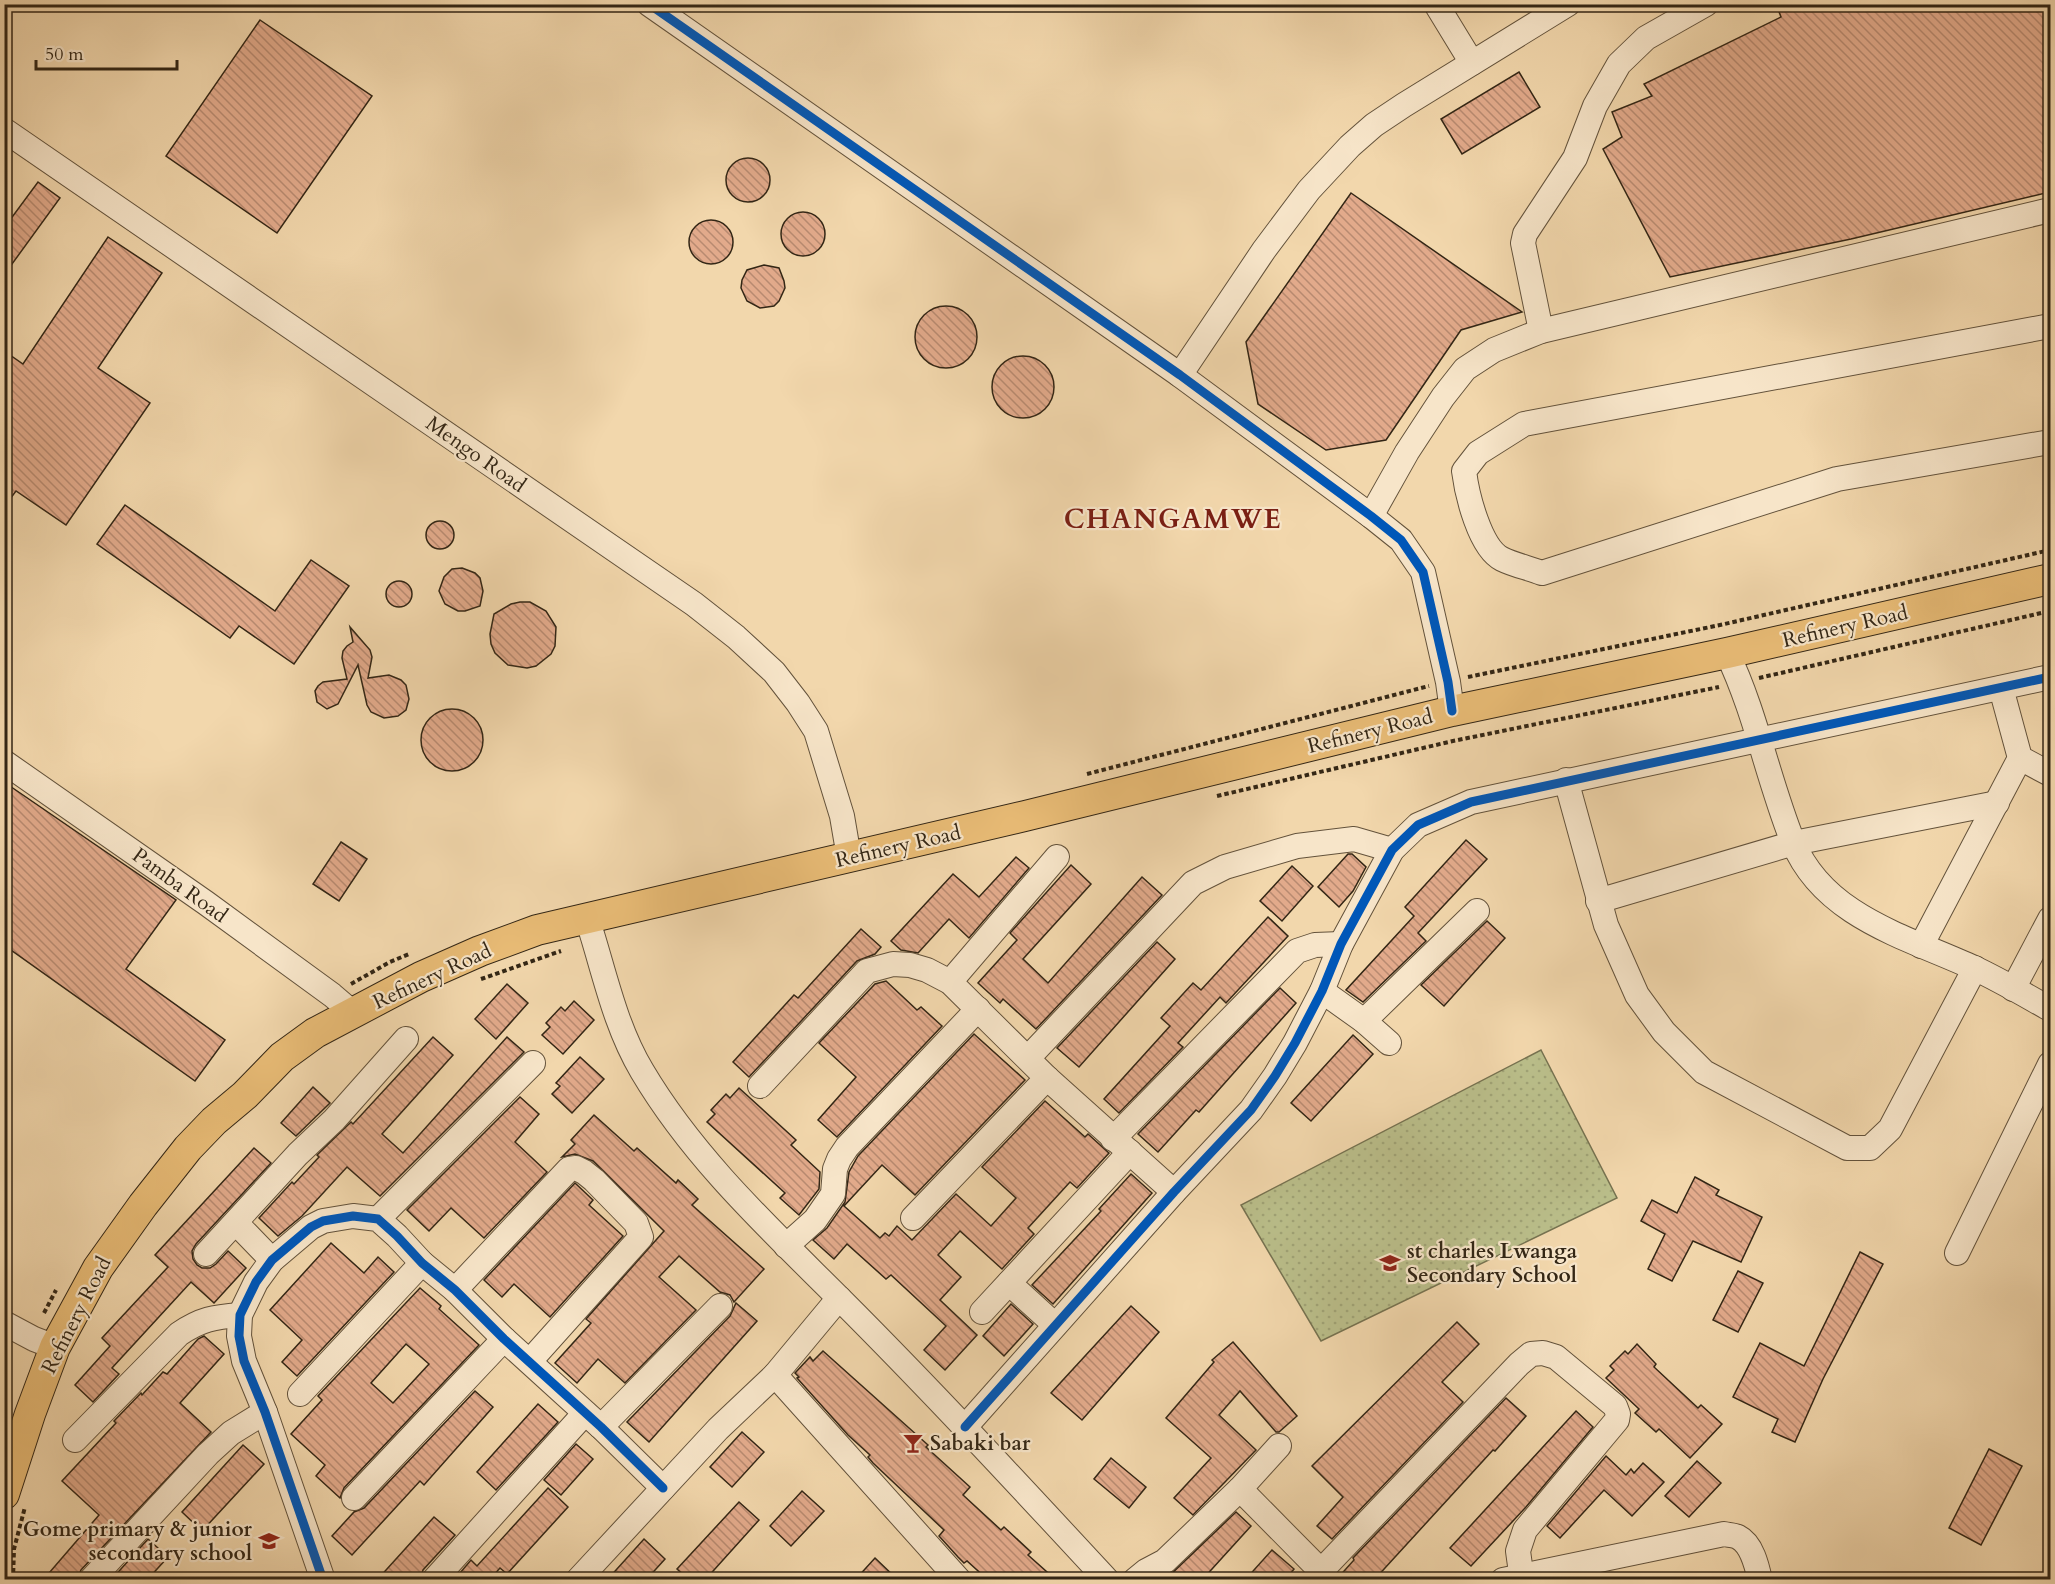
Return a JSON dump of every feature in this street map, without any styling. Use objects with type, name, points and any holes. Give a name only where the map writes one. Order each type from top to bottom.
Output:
[{"type":"main road","name":"Refinery Road","points":[[16,1495],[30,1414],[55,1347],[98,1268],[188,1148],[214,1121],[246,1095],[282,1057],[315,1033],[420,977],[537,930],[590,929],[849,857],[1452,711],[1727,653],[2050,579]]},
{"type":"street","points":[[650,4],[1180,375],[1401,540],[1423,572],[1448,681],[1452,711]]},
{"type":"street","points":[[1436,4],[1472,63]]},
{"type":"street","points":[[1180,375],[1264,250],[1331,164],[1374,125],[1568,4]]},
{"type":"street","points":[[1541,331],[1523,243],[1525,234],[1575,158],[1595,106],[1619,64],[1646,38],[1706,4]]},
{"type":"street","name":"Mengo Road","points":[[4,130],[694,604],[736,637],[774,672],[816,731],[842,816],[849,857]]},
{"type":"street","points":[[1371,516],[1407,452],[1443,397],[1465,369],[1494,350],[1541,331],[2050,210]]},
{"type":"street","points":[[2050,326],[1524,424],[1478,453],[1464,471],[1467,493],[1489,548],[1501,559],[1542,573],[1837,479],[2050,442]]},
{"type":"street","points":[[1727,653],[1741,682],[1794,843],[1814,878],[1826,892],[1850,910],[1921,946],[1975,968],[2050,1009]]},
{"type":"street","points":[[965,1427],[1174,1192],[1251,1110],[1290,1051],[1322,991],[1341,944],[1392,850],[1418,825],[1471,802],[2050,677]]},
{"type":"street","points":[[1921,946],[2020,758],[2001,688]]},
{"type":"street","points":[[2020,758],[2050,774]]},
{"type":"street","name":"Pamba Road","points":[[4,762],[206,903],[332,995],[353,1013]]},
{"type":"street","points":[[1566,780],[1606,925],[1637,995],[1664,1032],[1704,1072],[1847,1148],[1870,1148],[1890,1129],[1975,968]]},
{"type":"street","points":[[1598,901],[1794,843],[1997,803]]},
{"type":"street","points":[[1028,1058],[1193,883],[1225,867],[1297,846],[1354,839],[1392,850]]},
{"type":"street","points":[[950,982],[1057,857]]},
{"type":"street","points":[[1364,1021],[1477,911]]},
{"type":"street","points":[[2013,989],[2050,919]]},
{"type":"street","points":[[590,929],[609,993],[626,1039],[663,1106],[691,1141],[786,1246],[965,1427],[1107,1580]]},
{"type":"street","points":[[982,1312],[1009,1283],[1121,1146],[1297,951],[1315,945],[1341,944]]},
{"type":"street","points":[[760,1086],[867,971],[893,964],[910,965],[927,970],[950,982],[1047,1078],[1174,1192]]},
{"type":"street","points":[[1322,991],[1364,1021],[1389,1043]]},
{"type":"street","points":[[786,1246],[815,1220],[829,1201],[833,1194],[839,1158],[847,1147],[978,1009]]},
{"type":"street","points":[[206,1254],[298,1154],[334,1120],[406,1039]]},
{"type":"street","points":[[378,1219],[533,1063]]},
{"type":"street","points":[[1957,1253],[2050,1064]]},
{"type":"street","points":[[913,1218],[1047,1078]]},
{"type":"street","points":[[455,1290],[569,1169],[576,1168],[594,1180],[631,1217],[640,1229],[641,1236],[530,1361]]},
{"type":"street","points":[[323,1580],[265,1412],[244,1361],[238,1336],[240,1315],[256,1282],[272,1260],[311,1227],[323,1221],[353,1216],[378,1219],[663,1488]]},
{"type":"street","points":[[236,1223],[272,1260]]},
{"type":"street","points":[[300,1394],[422,1263]]},
{"type":"street","points":[[1009,1283],[1055,1325]]},
{"type":"street","points":[[578,1580],[718,1429],[775,1375],[839,1298]]},
{"type":"street","points":[[434,1580],[593,1420],[720,1306]]},
{"type":"street","points":[[75,1440],[179,1334],[205,1319],[240,1315]]},
{"type":"street","points":[[4,1323],[55,1347]]},
{"type":"street","points":[[354,1498],[504,1339]]},
{"type":"street","points":[[1240,1489],[1321,1575],[1519,1364],[1531,1354],[1542,1353],[1556,1357],[1612,1402],[1618,1414],[1617,1420],[1525,1530],[1518,1551],[1516,1578],[1724,1534],[1738,1537],[1746,1544],[1756,1562],[1760,1580]]},
{"type":"street","points":[[775,1375],[959,1580]]},
{"type":"street","points":[[91,1580],[207,1454],[231,1433],[265,1412]]},
{"type":"street","points":[[1135,1580],[1165,1561],[1240,1489],[1279,1446]]},
{"type":"path","points":[[1208,798],[1453,741],[1741,682],[2050,611]]},
{"type":"path","points":[[472,982],[590,929]]},
{"type":"path","points":[[13,1580],[16,1495]]},
{"type":"green space","points":[[1541,1050],[1617,1198],[1321,1341],[1241,1205]]},
{"type":"building","points":[[1776,4],[1860,4],[1863,9],[1873,4],[2047,4],[2050,11],[2050,192],[1851,239],[1670,277],[1603,149],[1622,137],[1612,112],[1652,96],[1644,84],[1781,17]]},
{"type":"building","points":[[260,20],[372,96],[277,233],[166,156]]},
{"type":"building","points":[[1519,72],[1540,107],[1462,154],[1441,119]]},
{"type":"building","points":[[748,158],[763,165],[770,180],[763,195],[748,202],[733,195],[726,180],[733,165]]},
{"type":"building","points":[[38,182],[60,198],[4,275],[4,228]]},
{"type":"building","points":[[1351,193],[1522,312],[1461,330],[1386,440],[1326,450],[1258,404],[1246,342]]},
{"type":"building","points":[[803,212],[818,219],[825,234],[818,249],[803,256],[788,249],[781,234],[788,219]]},
{"type":"building","points":[[711,220],[726,227],[733,242],[726,257],[711,264],[696,257],[689,242],[696,227]]},
{"type":"building","points":[[108,237],[162,273],[98,368],[150,403],[66,525],[16,491],[4,507],[4,351],[23,364]]},
{"type":"building","points":[[764,265],[779,268],[785,288],[774,306],[760,308],[747,301],[741,288],[747,270]]},
{"type":"building","points":[[940,306],[952,306],[968,315],[975,325],[977,337],[975,349],[968,359],[952,368],[940,368],[929,363],[920,354],[915,343],[915,331],[920,320],[929,311]]},
{"type":"building","points":[[1017,356],[1029,356],[1045,365],[1052,375],[1054,387],[1052,399],[1045,409],[1029,418],[1017,418],[1006,413],[997,404],[992,393],[992,381],[997,370],[1006,361]]},
{"type":"building","points":[[125,505],[275,611],[311,560],[349,586],[294,664],[239,626],[230,638],[97,544]]},
{"type":"building","points":[[440,521],[450,525],[454,535],[450,545],[440,549],[430,545],[426,535],[430,525]]},
{"type":"building","points":[[462,568],[475,573],[480,578],[483,591],[480,606],[458,611],[445,604],[439,591],[444,577],[452,569]]},
{"type":"building","points":[[399,581],[408,585],[412,594],[408,603],[399,607],[390,603],[386,594],[390,585]]},
{"type":"building","points":[[530,602],[546,611],[556,627],[555,646],[551,654],[536,666],[527,668],[508,665],[495,653],[491,644],[490,634],[494,614],[511,604]]},
{"type":"building","points":[[350,627],[370,650],[372,657],[368,678],[389,675],[406,685],[409,699],[406,710],[398,716],[384,718],[371,712],[367,705],[358,665],[338,704],[327,709],[317,702],[315,691],[323,682],[347,679],[342,658],[343,651],[353,642]]},
{"type":"building","points":[[446,709],[458,709],[474,718],[481,728],[483,740],[481,752],[474,762],[458,771],[446,771],[435,766],[426,757],[421,746],[421,734],[426,723],[435,714]]},
{"type":"building","points":[[4,782],[176,900],[126,969],[225,1040],[195,1081],[4,945]]},
{"type":"building","points":[[1466,840],[1487,859],[1418,933],[1426,941],[1363,1002],[1346,990],[1414,916],[1405,907]]},
{"type":"building","points":[[341,842],[367,859],[339,901],[313,884]]},
{"type":"building","points":[[1348,854],[1352,854],[1366,867],[1353,891],[1339,907],[1318,887]]},
{"type":"building","points":[[1016,857],[1029,868],[969,938],[949,919],[918,953],[901,950],[891,941],[953,874],[979,897]]},
{"type":"building","points":[[1071,865],[1091,884],[1023,959],[1048,983],[1142,877],[1162,895],[1036,1029],[1003,999],[1000,1003],[978,983],[1017,940],[1010,933]]},
{"type":"building","points":[[1292,866],[1313,886],[1282,921],[1260,901]]},
{"type":"building","points":[[1268,917],[1288,936],[1226,1003],[1220,997],[1178,1043],[1183,1047],[1119,1113],[1104,1099],[1170,1026],[1161,1018],[1193,983],[1201,990]]},
{"type":"building","points":[[1487,921],[1505,938],[1444,1006],[1421,985]]},
{"type":"building","points":[[861,929],[881,947],[875,954],[857,961],[749,1077],[733,1062],[794,995],[798,998]]},
{"type":"building","points":[[1157,942],[1175,959],[1079,1067],[1057,1048]]},
{"type":"building","points":[[886,981],[917,1010],[921,1007],[942,1026],[837,1137],[818,1120],[856,1077],[819,1043],[875,984]]},
{"type":"building","points":[[507,984],[528,1003],[496,1039],[475,1019]]},
{"type":"building","points":[[1280,988],[1296,1003],[1199,1112],[1196,1110],[1158,1152],[1138,1134]]},
{"type":"building","points":[[574,1001],[594,1020],[563,1054],[542,1035],[550,1027],[546,1023],[561,1007],[565,1011]]},
{"type":"building","points":[[974,1034],[1025,1080],[915,1195],[882,1165],[844,1206],[880,1238],[885,1233],[889,1236],[897,1226],[912,1240],[956,1194],[991,1226],[1016,1198],[982,1167],[1045,1101],[1085,1137],[1088,1134],[1109,1153],[1077,1188],[1070,1182],[1028,1228],[1034,1234],[1002,1269],[960,1231],[938,1255],[961,1277],[940,1300],[977,1335],[945,1370],[924,1350],[946,1326],[891,1275],[886,1279],[847,1244],[834,1259],[813,1240],[827,1228],[845,1202],[849,1172],[858,1156]]},
{"type":"building","points":[[1353,1035],[1373,1054],[1311,1121],[1291,1103]]},
{"type":"building","points":[[433,1037],[453,1055],[382,1134],[403,1153],[507,1037],[524,1052],[380,1196],[347,1167],[302,1216],[278,1236],[259,1218],[319,1157],[317,1155],[351,1122],[353,1124]]},
{"type":"building","points":[[580,1057],[604,1079],[572,1113],[552,1094],[560,1086],[556,1083]]},
{"type":"building","points":[[313,1087],[330,1103],[296,1136],[281,1123]]},
{"type":"building","points":[[739,1088],[796,1140],[791,1145],[820,1172],[819,1189],[799,1215],[780,1198],[785,1193],[707,1122],[715,1114],[711,1110],[726,1094],[730,1098]]},
{"type":"building","points":[[520,1097],[539,1114],[515,1142],[547,1172],[484,1238],[451,1208],[429,1231],[407,1210]]},
{"type":"building","points":[[594,1115],[634,1151],[637,1148],[676,1183],[678,1180],[698,1199],[692,1205],[764,1269],[734,1302],[730,1295],[720,1292],[679,1256],[659,1277],[696,1310],[625,1383],[598,1359],[577,1383],[555,1363],[591,1323],[586,1319],[664,1231],[593,1161],[575,1154],[562,1157],[575,1144],[571,1140]]},
{"type":"building","points":[[254,1148],[271,1163],[192,1251],[193,1259],[202,1268],[210,1268],[228,1251],[246,1268],[214,1303],[191,1282],[112,1368],[119,1374],[93,1402],[75,1385],[110,1346],[102,1338],[168,1267],[155,1255]]},
{"type":"building","points":[[1131,1174],[1152,1193],[1053,1304],[1032,1285],[1101,1211],[1099,1209]]},
{"type":"building","points":[[1695,1177],[1719,1190],[1716,1195],[1762,1217],[1741,1262],[1693,1241],[1672,1281],[1648,1269],[1665,1234],[1641,1221],[1652,1200],[1677,1213]]},
{"type":"building","points":[[575,1183],[593,1200],[589,1205],[623,1236],[550,1317],[514,1284],[502,1297],[484,1280]]},
{"type":"building","points":[[331,1243],[364,1273],[378,1257],[394,1272],[297,1376],[282,1362],[302,1340],[270,1310]]},
{"type":"building","points":[[1860,1252],[1883,1264],[1823,1379],[1795,1442],[1772,1432],[1778,1419],[1733,1397],[1760,1343],[1804,1366]]},
{"type":"building","points":[[1738,1271],[1763,1283],[1738,1332],[1713,1320]]},
{"type":"building","points":[[420,1288],[441,1306],[439,1309],[479,1345],[344,1488],[340,1498],[316,1476],[325,1465],[291,1434],[322,1400],[318,1396]],"holes":[[[406,1344],[429,1364],[393,1403],[371,1383]]]},
{"type":"building","points":[[736,1303],[757,1321],[649,1442],[627,1422],[730,1316]]},
{"type":"building","points":[[1011,1304],[1033,1324],[1004,1356],[983,1336]]},
{"type":"building","points":[[1131,1306],[1159,1332],[1082,1420],[1051,1393]]},
{"type":"building","points":[[1457,1322],[1479,1344],[1442,1382],[1463,1402],[1332,1539],[1317,1526],[1343,1497],[1312,1466]]},
{"type":"building","points":[[204,1336],[224,1354],[180,1403],[211,1432],[81,1570],[77,1580],[43,1580],[99,1515],[62,1481],[141,1393],[142,1395],[163,1372],[167,1374],[198,1339]]},
{"type":"building","points":[[1233,1342],[1297,1416],[1279,1432],[1276,1432],[1240,1391],[1219,1415],[1256,1450],[1193,1515],[1174,1498],[1211,1458],[1166,1418],[1214,1362],[1212,1360]]},
{"type":"building","points":[[1637,1344],[1656,1364],[1654,1367],[1698,1408],[1701,1405],[1722,1424],[1690,1458],[1659,1429],[1656,1432],[1635,1413],[1639,1409],[1606,1378],[1614,1370],[1610,1366],[1625,1351],[1628,1354]]},
{"type":"building","points":[[823,1351],[928,1445],[926,1447],[970,1487],[963,1495],[1001,1530],[1004,1527],[1031,1552],[1028,1555],[1056,1580],[987,1579],[967,1561],[964,1563],[939,1536],[944,1530],[873,1463],[868,1457],[870,1455],[848,1435],[797,1378],[799,1377],[795,1373],[810,1357],[813,1361]]},
{"type":"building","points":[[475,1391],[493,1407],[424,1485],[420,1481],[352,1555],[332,1536],[354,1512],[364,1508]]},
{"type":"building","points":[[1506,1398],[1526,1416],[1495,1451],[1493,1450],[1374,1580],[1336,1580],[1354,1560],[1353,1558]]},
{"type":"building","points":[[538,1404],[558,1422],[496,1490],[477,1472]]},
{"type":"building","points":[[1576,1411],[1593,1427],[1526,1507],[1471,1566],[1450,1548]]},
{"type":"building","points":[[742,1432],[764,1452],[732,1487],[710,1467]]},
{"type":"building","points":[[576,1444],[593,1459],[561,1495],[544,1480]]},
{"type":"building","points":[[243,1445],[264,1464],[202,1531],[182,1512]]},
{"type":"building","points":[[1989,1449],[2022,1466],[1981,1545],[1949,1528]]},
{"type":"building","points":[[1606,1456],[1626,1475],[1631,1469],[1634,1473],[1643,1463],[1664,1482],[1632,1516],[1604,1490],[1560,1538],[1547,1526]]},
{"type":"building","points":[[1111,1458],[1146,1487],[1129,1508],[1094,1479]]},
{"type":"building","points":[[1697,1461],[1721,1483],[1689,1517],[1665,1496]]},
{"type":"building","points":[[548,1488],[568,1507],[507,1574],[500,1568],[491,1578],[492,1580],[454,1580],[471,1560],[477,1566]]},
{"type":"building","points":[[802,1491],[824,1511],[791,1546],[770,1526]]},
{"type":"building","points":[[739,1502],[759,1520],[705,1580],[689,1580],[677,1569]]},
{"type":"building","points":[[1236,1512],[1251,1526],[1202,1580],[1165,1580]]},
{"type":"building","points":[[434,1517],[455,1535],[423,1570],[420,1580],[377,1580]]},
{"type":"building","points":[[148,1539],[168,1557],[147,1580],[111,1580]]},
{"type":"building","points":[[644,1539],[665,1559],[646,1580],[607,1580]]},
{"type":"building","points":[[1272,1550],[1294,1569],[1285,1580],[1245,1580]]},
{"type":"building","points":[[875,1558],[898,1580],[855,1580]]},
{"type":"cycle path","points":[[649,4],[1180,375],[1401,540],[1423,572],[1448,682],[1452,711]]},
{"type":"cycle path","points":[[965,1427],[1174,1192],[1251,1110],[1295,1043],[1322,991],[1341,944],[1392,850],[1418,825],[1471,802],[2050,677]]},
{"type":"cycle path","points":[[323,1580],[265,1412],[244,1361],[239,1336],[240,1315],[256,1282],[272,1260],[311,1227],[323,1221],[353,1216],[378,1219],[422,1263],[455,1290],[504,1339],[601,1427],[663,1488]]},
{"type":"place","name":"st charles Lwanga Secondary School","points":[[1390,1263]]},
{"type":"place","name":"Sabaki bar","points":[[913,1443]]},
{"type":"place","name":"Gome primary & junior secondary school","points":[[269,1541]]},
{"type":"district","name":"CHANGAMWE","points":[[1173,519]]}]
